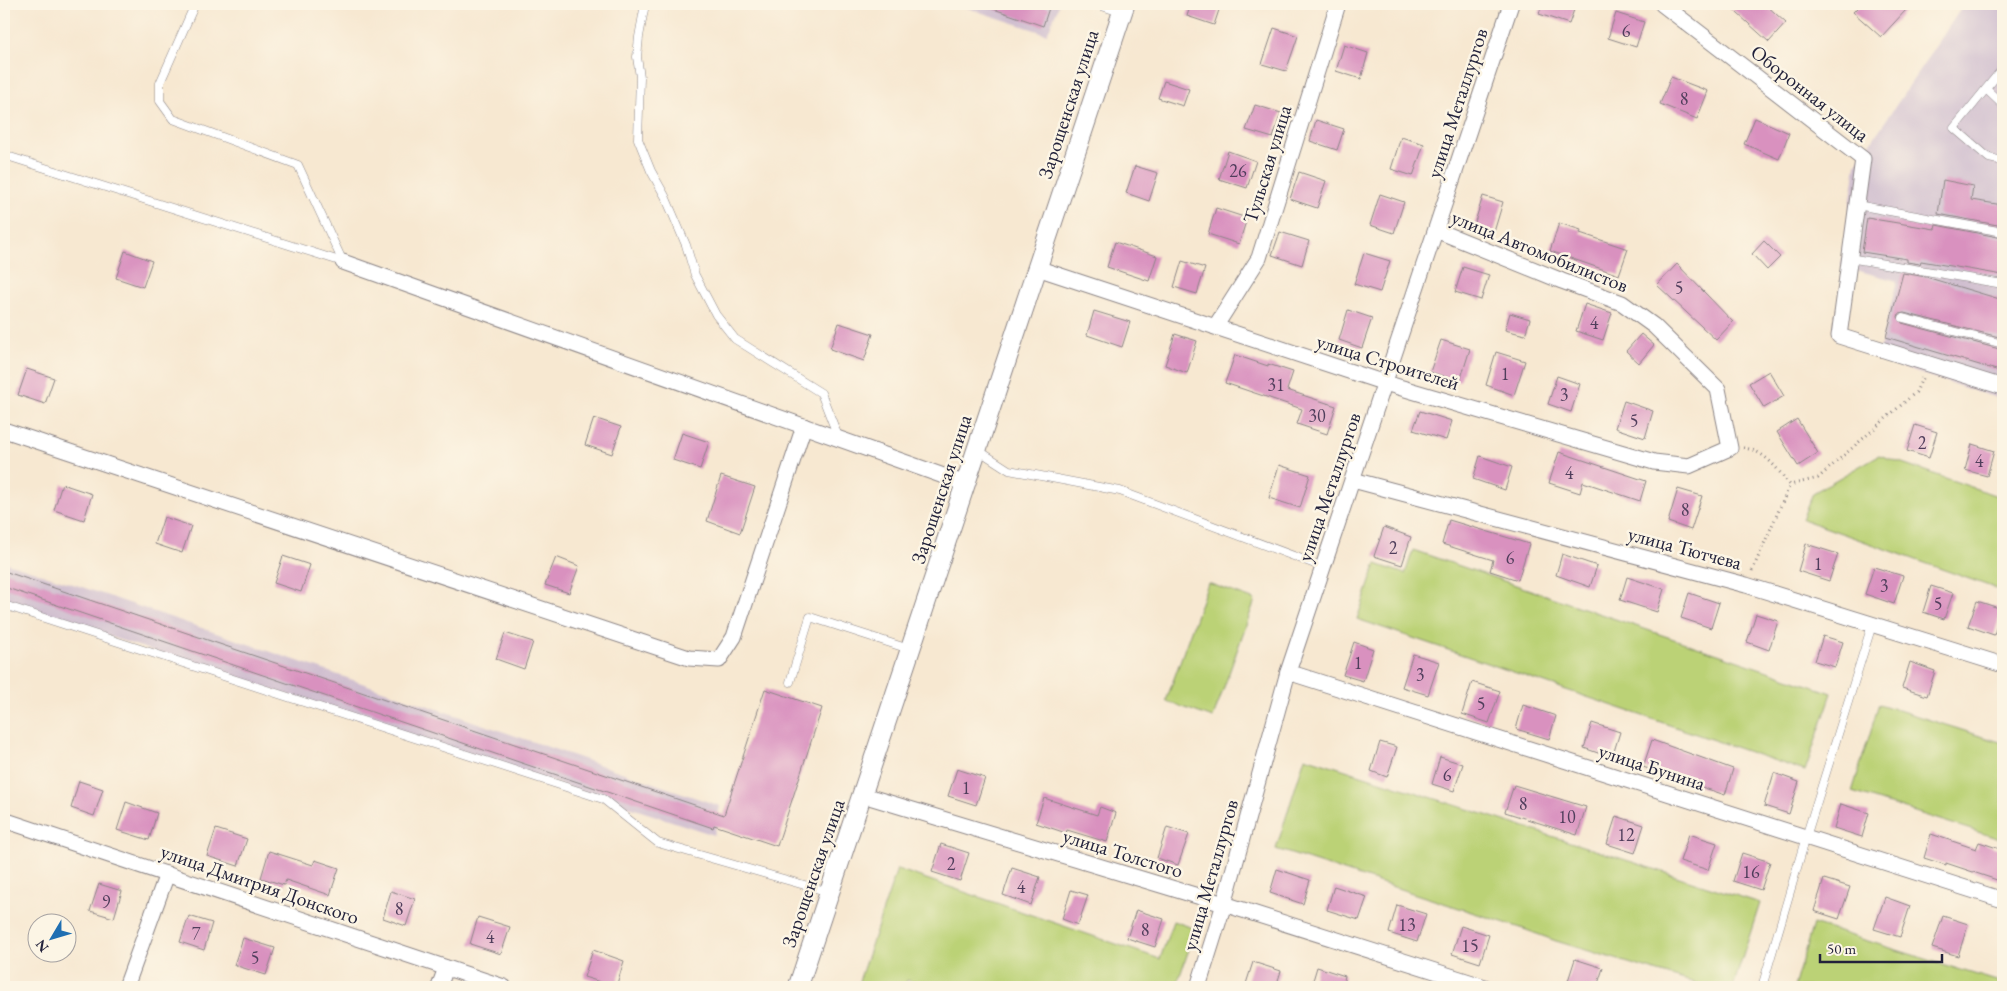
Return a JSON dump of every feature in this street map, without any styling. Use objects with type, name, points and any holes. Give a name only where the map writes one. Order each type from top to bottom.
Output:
[{"type":"street","name":"Тульская улица","points":[[1215,327],[1259,258],[1338,4]]},
{"type":"street","name":"улица Металлургов","points":[[1198,987],[1224,904],[1288,672],[1511,4]]},
{"type":"street","name":"Оборонная улица","points":[[1662,4],[1863,159],[1839,336],[1928,364]]},
{"type":"street","name":"Зарощенская улица","points":[[798,987],[1124,8]]},
{"type":"street","name":"улица Автомобилистов","points":[[1436,230],[1622,303],[1654,326],[1718,389],[1730,448]]},
{"type":"street","points":[[343,262],[966,484]]},
{"type":"street","name":"улица Строителей","points":[[1037,268],[1385,383],[1654,462],[1689,466],[1730,448]]},
{"type":"street","points":[[1928,364],[2003,387]]},
{"type":"street","points":[[4,430],[689,658],[719,660],[734,637],[804,426]]},
{"type":"street","name":"улица Тютчева","points":[[1352,480],[1746,585],[2003,665]]},
{"type":"street","name":"улица Бунина","points":[[1288,672],[2003,900]]},
{"type":"street","name":"улица Толстого","points":[[863,795],[1224,904],[1485,987]]},
{"type":"street","name":"улица Дмитрия Донского","points":[[4,820],[504,987]]},
{"type":"street","points":[[126,987],[167,874]]},
{"type":"street","points":[[439,987],[446,968]]},
{"type":"lane","points":[[195,4],[160,83],[160,101],[173,119],[298,165],[343,262]]},
{"type":"lane","points":[[645,4],[637,57],[640,77],[638,139],[686,245],[695,275],[716,315],[735,339],[821,393],[840,439]]},
{"type":"lane","points":[[1096,4],[1124,8]]},
{"type":"lane","points":[[2003,68],[1954,128],[1989,158],[2003,161]]},
{"type":"lane","points":[[1986,89],[2003,105]]},
{"type":"lane","points":[[4,155],[343,262]]},
{"type":"lane","points":[[1856,205],[2003,232]]},
{"type":"lane","points":[[1850,258],[2003,284]]},
{"type":"lane","points":[[1903,318],[2003,344]]},
{"type":"lane","points":[[978,450],[1009,470],[1120,491],[1323,567]]},
{"type":"lane","points":[[4,605],[603,798],[658,843],[829,892]]},
{"type":"lane","points":[[790,682],[810,617],[911,650]]},
{"type":"lane","points":[[1762,987],[1806,837],[1872,625]]},
{"type":"path","points":[[1790,485],[1818,478],[1832,466],[1916,392],[1928,364]]},
{"type":"path","points":[[1730,448],[1753,449],[1771,462],[1790,485]]},
{"type":"path","points":[[1746,585],[1790,485]]},
{"type":"shaded area","points":[[955,4],[1057,4],[1059,5],[1047,34]]},
{"type":"shaded area","points":[[1964,4],[2003,4],[2003,400],[1877,360],[1897,281],[1841,266],[1856,165]]},
{"type":"shaded area","points":[[4,562],[720,806],[714,835],[4,602]]},
{"type":"green space","points":[[1879,455],[2003,498],[2003,591],[1802,519],[1813,493]]},
{"type":"green space","points":[[1413,550],[1832,693],[1805,771],[1357,619],[1376,564],[1405,574]]},
{"type":"green space","points":[[1208,583],[1255,600],[1213,718],[1166,701]]},
{"type":"green space","points":[[1879,704],[2003,743],[2003,840],[1852,792]]},
{"type":"green space","points":[[1305,757],[1760,903],[1733,987],[1708,987],[1556,941],[1276,849]]},
{"type":"green space","points":[[897,869],[1160,959],[1173,921],[1196,929],[1176,987],[927,987],[907,980],[904,987],[857,987]]},
{"type":"green space","points":[[1813,924],[2003,983],[2003,987],[1794,987]]},
{"type":"building","points":[[985,4],[1035,4],[1049,8],[1043,26],[985,6]]},
{"type":"building","points":[[1191,4],[1221,4],[1214,25],[1187,16]]},
{"type":"building","points":[[1542,4],[1576,4],[1569,24],[1539,14]]},
{"type":"building","points":[[1727,4],[1765,4],[1786,23],[1769,42]]},
{"type":"building","points":[[1861,4],[1899,4],[1906,10],[1881,37],[1853,12]]},
{"type":"building","points":[[1616,13],[1644,22],[1636,47],[1608,38]]},
{"type":"building","points":[[1274,28],[1298,36],[1286,71],[1262,64]]},
{"type":"building","points":[[1344,45],[1368,53],[1361,79],[1336,71]]},
{"type":"building","points":[[1671,77],[1708,91],[1697,119],[1660,104]]},
{"type":"building","points":[[1164,81],[1189,89],[1183,106],[1158,98]]},
{"type":"building","points":[[1255,105],[1281,113],[1273,138],[1246,130]]},
{"type":"building","points":[[1755,118],[1789,133],[1779,159],[1744,144]]},
{"type":"building","points":[[1316,120],[1344,129],[1337,150],[1310,141]]},
{"type":"building","points":[[1401,137],[1424,144],[1413,176],[1391,169]]},
{"type":"building","points":[[1228,151],[1256,161],[1247,188],[1219,179]]},
{"type":"building","points":[[1135,166],[1158,173],[1149,201],[1126,193]]},
{"type":"building","points":[[1299,172],[1326,181],[1317,208],[1290,199]]},
{"type":"building","points":[[1943,180],[1973,186],[1971,200],[2003,205],[2003,226],[1938,214]]},
{"type":"building","points":[[1380,194],[1404,202],[1394,233],[1370,225]]},
{"type":"building","points":[[1483,196],[1503,202],[1494,232],[1474,225]]},
{"type":"building","points":[[1216,208],[1247,218],[1239,244],[1208,234]]},
{"type":"building","points":[[1867,218],[1935,229],[1936,225],[2003,238],[2003,275],[1921,261],[1920,264],[1907,262],[1907,259],[1862,252]]},
{"type":"building","points":[[1559,223],[1581,230],[1580,233],[1628,249],[1619,275],[1550,251]]},
{"type":"building","points":[[1280,232],[1309,241],[1302,265],[1272,255]]},
{"type":"building","points":[[1764,241],[1780,257],[1767,270],[1752,254]]},
{"type":"building","points":[[1115,242],[1157,256],[1149,281],[1107,267]]},
{"type":"building","points":[[125,251],[152,261],[143,287],[116,278]]},
{"type":"building","points":[[1364,253],[1390,261],[1380,292],[1354,284]]},
{"type":"building","points":[[1182,261],[1205,268],[1197,294],[1174,287]]},
{"type":"building","points":[[1677,264],[1733,322],[1716,340],[1657,285]]},
{"type":"building","points":[[1463,267],[1489,275],[1481,300],[1455,292]]},
{"type":"building","points":[[1903,273],[1926,277],[2003,300],[2003,338],[1904,313],[1899,314],[1898,317],[1902,323],[2003,350],[2003,372],[1886,337]]},
{"type":"building","points":[[1585,304],[1612,313],[1603,340],[1576,331]]},
{"type":"building","points":[[1348,310],[1372,318],[1362,348],[1339,340]]},
{"type":"building","points":[[1094,311],[1130,322],[1122,347],[1087,335]]},
{"type":"building","points":[[1510,313],[1530,319],[1525,335],[1505,330]]},
{"type":"building","points":[[839,323],[873,334],[864,361],[830,349]]},
{"type":"building","points":[[1175,334],[1197,341],[1187,373],[1165,365]]},
{"type":"building","points":[[1641,334],[1654,345],[1639,363],[1626,351]]},
{"type":"building","points":[[1441,340],[1470,349],[1460,381],[1430,372]]},
{"type":"building","points":[[1496,352],[1525,361],[1514,395],[1486,385]]},
{"type":"building","points":[[1235,355],[1293,372],[1287,390],[1336,406],[1327,434],[1297,424],[1302,409],[1225,383]]},
{"type":"building","points":[[27,369],[54,378],[45,404],[18,395]]},
{"type":"building","points":[[1769,371],[1784,396],[1764,408],[1749,383]]},
{"type":"building","points":[[1557,376],[1580,384],[1571,412],[1548,404]]},
{"type":"building","points":[[1624,401],[1653,411],[1645,438],[1615,428]]},
{"type":"building","points":[[1420,411],[1452,421],[1446,440],[1413,430]]},
{"type":"building","points":[[594,418],[621,427],[612,454],[585,445]]},
{"type":"building","points":[[1797,419],[1818,453],[1798,466],[1777,432]]},
{"type":"building","points":[[1915,425],[1937,432],[1929,458],[1907,451]]},
{"type":"building","points":[[682,433],[709,442],[700,469],[673,460]]},
{"type":"building","points":[[1972,444],[1994,451],[1987,476],[1965,470]]},
{"type":"building","points":[[1559,452],[1646,481],[1640,501],[1583,482],[1580,493],[1549,483]]},
{"type":"building","points":[[1480,456],[1512,467],[1505,490],[1473,479]]},
{"type":"building","points":[[1279,465],[1310,475],[1300,508],[1269,498]]},
{"type":"building","points":[[721,476],[755,487],[740,533],[707,521]]},
{"type":"building","points":[[62,484],[92,494],[84,520],[54,510]]},
{"type":"building","points":[[1678,489],[1702,496],[1691,530],[1668,522]]},
{"type":"building","points":[[164,517],[191,526],[182,553],[155,544]]},
{"type":"building","points":[[1449,520],[1529,544],[1518,580],[1490,571],[1493,560],[1442,544]]},
{"type":"building","points":[[1384,527],[1411,537],[1402,565],[1374,556]]},
{"type":"building","points":[[1806,544],[1838,554],[1829,581],[1798,571]]},
{"type":"building","points":[[1562,554],[1597,566],[1590,587],[1556,575]]},
{"type":"building","points":[[283,556],[310,565],[301,592],[274,583]]},
{"type":"building","points":[[556,557],[579,566],[569,593],[545,585]]},
{"type":"building","points":[[1874,567],[1903,576],[1894,604],[1865,594]]},
{"type":"building","points":[[4,571],[724,815],[765,689],[822,708],[777,846],[714,825],[713,828],[4,587]]},
{"type":"building","points":[[1627,577],[1664,589],[1657,612],[1620,600]]},
{"type":"building","points":[[1931,586],[1953,593],[1944,619],[1923,612]]},
{"type":"building","points":[[1689,593],[1719,603],[1711,628],[1681,618]]},
{"type":"building","points":[[1977,601],[2002,609],[1994,635],[1968,626]]},
{"type":"building","points":[[1756,614],[1778,621],[1769,650],[1747,642]]},
{"type":"building","points":[[505,633],[533,642],[524,669],[496,659]]},
{"type":"building","points":[[1823,636],[1843,642],[1835,667],[1815,661]]},
{"type":"building","points":[[1354,642],[1373,649],[1363,681],[1343,675]]},
{"type":"building","points":[[1413,654],[1439,662],[1428,695],[1402,687]]},
{"type":"building","points":[[1910,662],[1935,671],[1927,696],[1902,688]]},
{"type":"building","points":[[1472,682],[1500,691],[1489,723],[1462,714]]},
{"type":"building","points":[[1523,705],[1556,716],[1549,739],[1516,729]]},
{"type":"building","points":[[1592,723],[1620,732],[1612,758],[1584,748]]},
{"type":"building","points":[[1652,740],[1733,769],[1725,795],[1643,767]]},
{"type":"building","points":[[1380,742],[1397,747],[1387,777],[1371,771]]},
{"type":"building","points":[[1440,757],[1463,764],[1454,791],[1432,784]]},
{"type":"building","points":[[957,769],[985,778],[976,805],[948,796]]},
{"type":"building","points":[[1774,773],[1799,782],[1789,814],[1764,806]]},
{"type":"building","points":[[79,781],[103,789],[94,816],[71,808]]},
{"type":"building","points":[[1514,785],[1586,807],[1577,835],[1505,812]]},
{"type":"building","points":[[1044,798],[1097,815],[1100,807],[1116,813],[1107,842],[1067,830],[1066,833],[1036,823]]},
{"type":"building","points":[[126,802],[157,813],[149,840],[117,830]]},
{"type":"building","points":[[1841,804],[1869,813],[1862,837],[1834,828]]},
{"type":"building","points":[[1616,816],[1644,825],[1635,853],[1607,844]]},
{"type":"building","points":[[1167,827],[1189,834],[1178,865],[1157,858]]},
{"type":"building","points":[[216,829],[247,839],[238,866],[207,856]]},
{"type":"building","points":[[1689,834],[1717,843],[1708,870],[1680,861]]},
{"type":"building","points":[[1931,834],[1976,849],[1979,842],[2003,850],[2003,871],[2000,881],[1946,863],[1946,865],[1924,858]]},
{"type":"building","points":[[941,844],[969,853],[960,881],[932,872]]},
{"type":"building","points":[[269,851],[313,865],[315,860],[339,868],[330,895],[286,880],[284,885],[261,878]]},
{"type":"building","points":[[1742,853],[1770,862],[1761,890],[1733,881]]},
{"type":"building","points":[[1012,868],[1040,877],[1031,905],[1003,895]]},
{"type":"building","points":[[1277,869],[1310,880],[1303,904],[1270,893]]},
{"type":"building","points":[[1824,879],[1850,887],[1839,919],[1814,911]]},
{"type":"building","points":[[99,884],[122,891],[114,918],[90,911]]},
{"type":"building","points":[[1334,886],[1367,897],[1359,920],[1327,910]]},
{"type":"building","points":[[1071,890],[1088,895],[1078,925],[1062,919]]},
{"type":"building","points":[[391,891],[415,899],[406,926],[383,918]]},
{"type":"building","points":[[1885,897],[1910,906],[1900,937],[1874,929]]},
{"type":"building","points":[[1397,905],[1426,914],[1417,942],[1389,933]]},
{"type":"building","points":[[1136,910],[1164,919],[1155,947],[1127,938]]},
{"type":"building","points":[[189,916],[212,923],[204,950],[180,942]]},
{"type":"building","points":[[1943,916],[1968,924],[1958,956],[1932,948]]},
{"type":"building","points":[[478,917],[510,927],[501,954],[470,944]]},
{"type":"building","points":[[1461,926],[1489,935],[1480,963],[1452,954]]},
{"type":"building","points":[[243,938],[275,948],[266,975],[234,965]]},
{"type":"building","points":[[593,950],[624,961],[616,987],[584,977]]},
{"type":"building","points":[[1575,959],[1603,968],[1597,987],[1566,987]]},
{"type":"building","points":[[1253,962],[1281,971],[1276,987],[1245,987]]},
{"type":"building","points":[[1317,967],[1345,976],[1342,987],[1311,987]]}]
